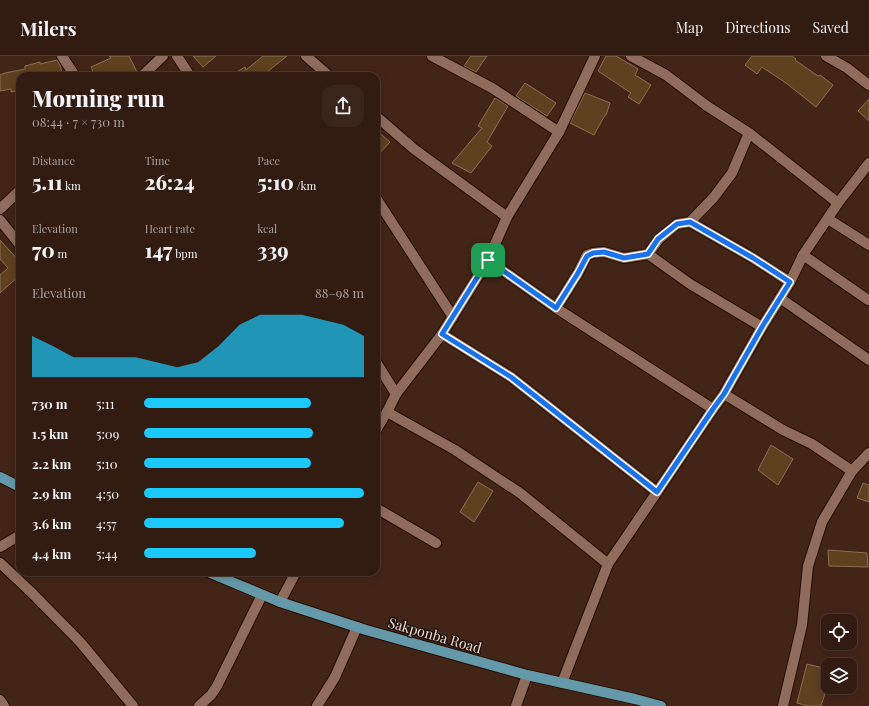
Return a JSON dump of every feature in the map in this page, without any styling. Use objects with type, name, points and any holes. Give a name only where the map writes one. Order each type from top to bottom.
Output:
[{"type":"main road","points":[[0,477],[16,485]]},
{"type":"main road","name":"Sakponba Road","points":[[217,576],[280,602],[357,627],[527,675],[635,703],[661,706]]},
{"type":"street","points":[[62,56],[72,72]]},
{"type":"street","points":[[177,56],[187,72]]},
{"type":"street","points":[[306,56],[324,72]]},
{"type":"street","points":[[432,56],[492,88],[559,132]]},
{"type":"street","points":[[380,423],[396,394],[442,334],[488,260],[507,217],[559,132],[595,56]]},
{"type":"street","points":[[631,56],[666,75],[707,106],[749,134],[838,203]]},
{"type":"street","points":[[826,56],[847,68],[869,85]]},
{"type":"street","points":[[146,72],[161,57]]},
{"type":"street","points":[[380,119],[414,149],[507,217]]},
{"type":"street","points":[[648,254],[658,239],[677,224],[690,222],[714,197],[732,173],[749,134]]},
{"type":"street","points":[[562,683],[608,564],[724,394],[762,327],[790,282],[803,255],[838,203],[869,163]]},
{"type":"street","points":[[0,209],[16,194]]},
{"type":"street","points":[[380,204],[452,317]]},
{"type":"street","points":[[828,219],[869,245]]},
{"type":"street","points":[[0,220],[16,240]]},
{"type":"street","points":[[690,222],[753,258],[790,282]]},
{"type":"street","points":[[556,308],[587,256],[593,253],[604,252],[624,258],[648,254],[690,284],[762,327]]},
{"type":"street","points":[[803,255],[868,300]]},
{"type":"street","points":[[488,260],[556,308],[713,409]]},
{"type":"street","points":[[780,298],[869,360]]},
{"type":"street","points":[[442,334],[511,377],[657,492]]},
{"type":"street","points":[[380,368],[396,394]]},
{"type":"street","points":[[724,394],[784,430],[812,444],[852,471]]},
{"type":"street","points":[[387,412],[455,450],[520,493],[608,564]]},
{"type":"street","points":[[783,706],[802,625],[808,566],[822,522],[852,471],[869,453]]},
{"type":"street","points":[[380,510],[436,543]]},
{"type":"street","points":[[0,547],[16,537]]},
{"type":"street","points":[[0,563],[81,643],[133,706]]},
{"type":"street","points":[[280,602],[294,576]]},
{"type":"street","points":[[199,706],[211,695],[217,686],[262,595]]},
{"type":"street","points":[[317,706],[335,677],[357,627]]},
{"type":"street","points":[[516,706],[527,675]]},
{"type":"street","points":[[0,700],[4,706]]},
{"type":"building","points":[[109,56],[129,56],[137,72],[93,72],[91,67],[111,58]]},
{"type":"building","points":[[193,56],[216,56],[203,67]]},
{"type":"building","points":[[263,56],[287,56],[267,72],[237,72],[245,67],[246,70]]},
{"type":"building","points":[[471,56],[487,56],[476,72],[464,66]]},
{"type":"building","points":[[606,56],[616,56],[638,69],[635,75],[651,85],[639,104],[628,97],[631,93],[598,71]]},
{"type":"building","points":[[752,56],[792,56],[796,59],[795,60],[818,76],[820,75],[833,85],[816,107],[786,83],[762,67],[757,74],[745,65]]},
{"type":"building","points":[[57,60],[62,72],[16,72],[16,91],[11,92],[11,89],[0,91],[0,75],[25,69],[25,66],[40,62],[40,64]]},
{"type":"building","points":[[525,83],[556,103],[547,116],[516,96]]},
{"type":"building","points":[[585,93],[610,103],[606,115],[594,135],[570,123]]},
{"type":"building","points":[[495,98],[508,106],[487,142],[492,146],[471,173],[452,163],[482,128],[478,126]]},
{"type":"building","points":[[869,99],[869,121],[858,111]]},
{"type":"building","points":[[380,133],[390,142],[380,153]]},
{"type":"building","points":[[0,240],[16,258],[16,279],[0,293],[0,275],[8,268],[0,259]]},
{"type":"building","points":[[771,445],[793,459],[778,485],[758,470]]},
{"type":"building","points":[[478,482],[493,491],[474,522],[460,512]]},
{"type":"building","points":[[863,483],[869,485],[869,502],[857,498]]},
{"type":"building","points":[[828,550],[867,553],[868,567],[829,566]]},
{"type":"building","points":[[807,664],[821,667],[821,694],[825,694],[821,706],[808,706],[797,703]]},
{"type":"route","points":[[690,222],[753,258],[790,282],[762,327],[724,394],[657,492],[511,377],[442,334],[488,260],[556,308],[587,256],[593,253],[604,252],[624,258],[648,254],[658,239],[677,224],[690,222]]}]
